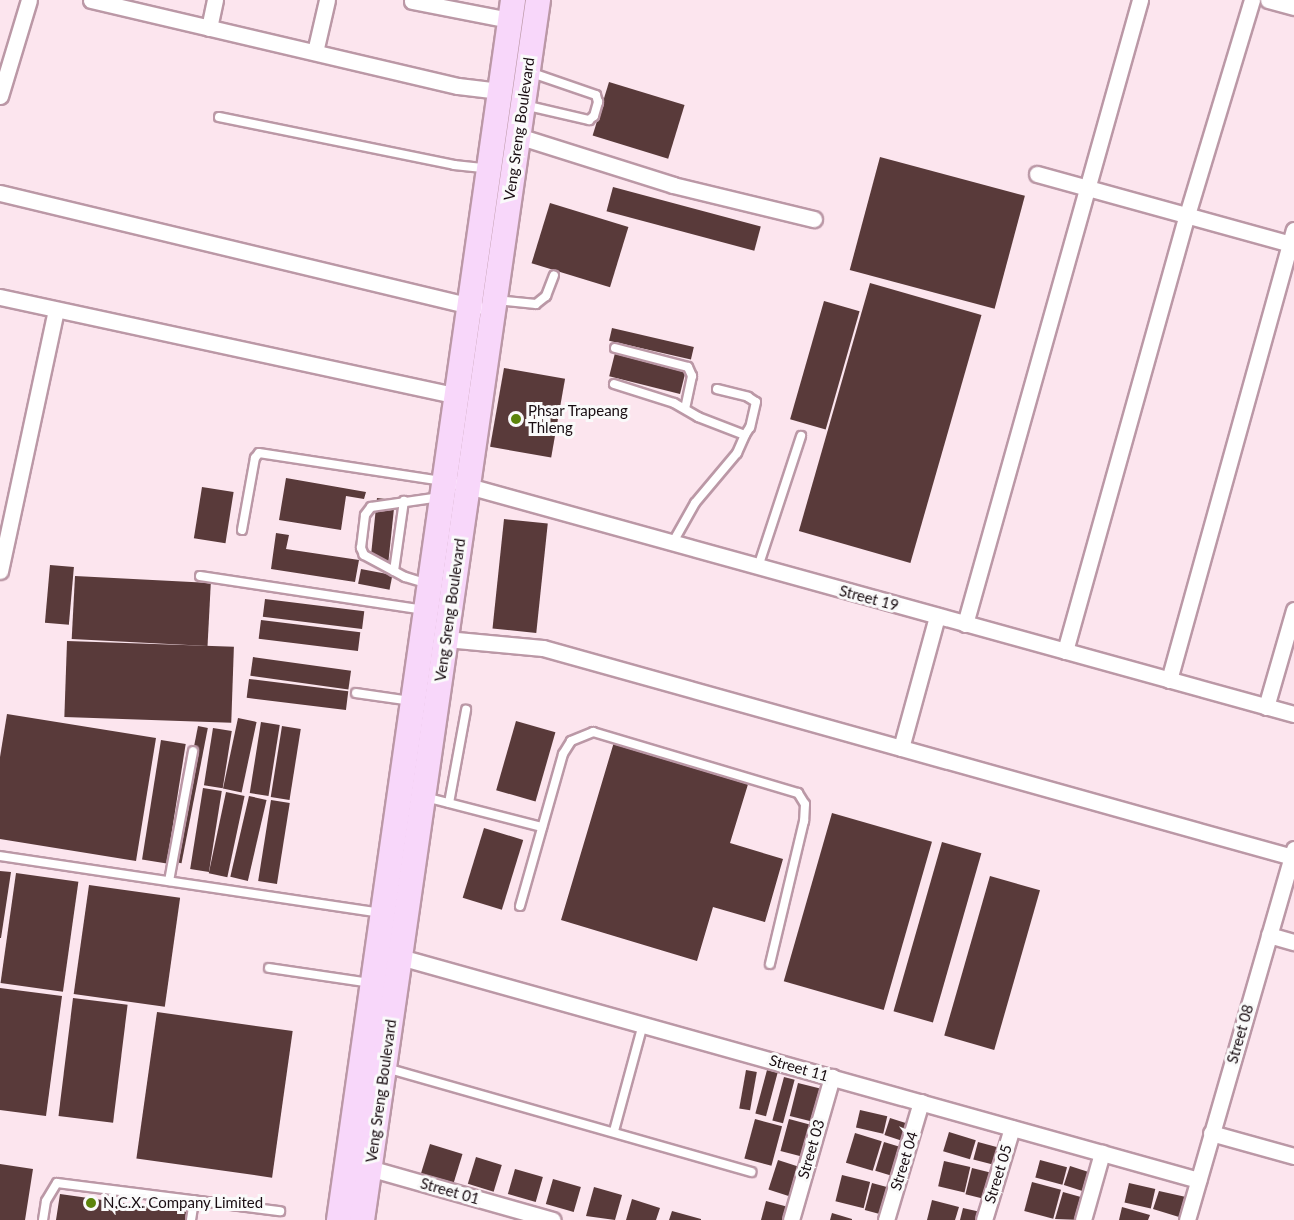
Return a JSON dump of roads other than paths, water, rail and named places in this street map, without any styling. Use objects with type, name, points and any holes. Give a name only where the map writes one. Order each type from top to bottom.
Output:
[{"type":"main road","name":"Veng Sreng Boulevard","points":[[362,1220],[358,1166],[373,983],[382,914],[430,584],[455,491],[494,306],[538,0]]},
{"type":"main road","name":"Veng Sreng Boulevard","points":[[339,1220],[358,1166],[384,1068],[446,639],[455,491],[456,396],[512,10]]},
{"type":"street","points":[[0,96],[29,0]]},
{"type":"street","points":[[209,28],[215,0]]},
{"type":"street","points":[[315,52],[327,0]]},
{"type":"street","points":[[965,624],[1140,0]]},
{"type":"street","points":[[1065,651],[1187,215],[1252,0]]},
{"type":"street","points":[[1268,0],[1294,7]]},
{"type":"street","points":[[98,1],[458,86],[500,91]]},
{"type":"street","points":[[412,1],[512,10]]},
{"type":"street","points":[[518,136],[673,185],[814,219]]},
{"type":"street","points":[[1037,174],[1187,215],[1293,239],[1169,680]]},
{"type":"street","points":[[0,193],[470,306],[494,306]]},
{"type":"street","points":[[0,297],[456,396]]},
{"type":"street","points":[[0,571],[56,310]]},
{"type":"street","name":"Street 19","points":[[455,491],[672,544],[1294,714]]},
{"type":"street","points":[[1266,707],[1294,609]]},
{"type":"street","points":[[900,748],[936,616]]},
{"type":"street","points":[[446,639],[543,648],[900,748],[1293,853]]},
{"type":"street","name":"Street 08","points":[[1187,1220],[1293,853]]},
{"type":"street","points":[[1269,935],[1294,942]]},
{"type":"street","name":"Street 11","points":[[400,957],[1198,1180]]},
{"type":"street","name":"Street 03","points":[[791,1220],[832,1077]]},
{"type":"street","name":"Street 04","points":[[886,1220],[921,1102]]},
{"type":"street","name":"Street 05","points":[[984,1220],[1012,1128]]},
{"type":"street","points":[[1211,1133],[1294,1156]]},
{"type":"street","points":[[1083,1220],[1102,1153]]},
{"type":"street","name":"Street 01","points":[[358,1166],[553,1220]]},
{"type":"lane","points":[[523,105],[589,120],[594,116],[598,102],[596,95],[528,72]]},
{"type":"lane","points":[[219,117],[454,165],[489,169]]},
{"type":"lane","points":[[494,306],[536,304],[546,296],[554,275]]},
{"type":"lane","points":[[615,348],[688,367],[692,376],[685,408]]},
{"type":"lane","points":[[614,384],[685,408],[698,417],[745,435]]},
{"type":"lane","points":[[672,544],[695,503],[737,453],[750,427],[756,402],[748,397],[717,389]]},
{"type":"lane","points":[[758,567],[801,436]]},
{"type":"lane","points":[[242,530],[255,458],[259,453],[455,491]]},
{"type":"lane","points":[[430,584],[394,571],[364,555],[360,548],[367,511],[371,507],[455,491]]},
{"type":"lane","points":[[394,571],[404,501]]},
{"type":"lane","points":[[200,576],[426,610]]},
{"type":"lane","points":[[356,693],[413,702]]},
{"type":"lane","points":[[449,803],[466,710]]},
{"type":"lane","points":[[520,906],[563,754],[572,741],[593,732],[798,793],[805,804],[804,821],[770,964]]},
{"type":"lane","points":[[169,881],[193,751]]},
{"type":"lane","points":[[423,797],[542,827]]},
{"type":"lane","points":[[0,856],[382,914]]},
{"type":"lane","points":[[269,968],[373,983]]},
{"type":"lane","points":[[614,1131],[642,1024]]},
{"type":"lane","points":[[384,1068],[614,1131],[751,1172]]},
{"type":"lane","points":[[43,1220],[46,1201],[57,1183],[280,1211]]},
{"type":"lane","points":[[191,1220],[194,1200]]},
{"type":"place","name":"Phsar Trapeang Thleng","points":[[516,419]]},
{"type":"place","name":"N.C.X. Company Limited","points":[[91,1203]]}]
